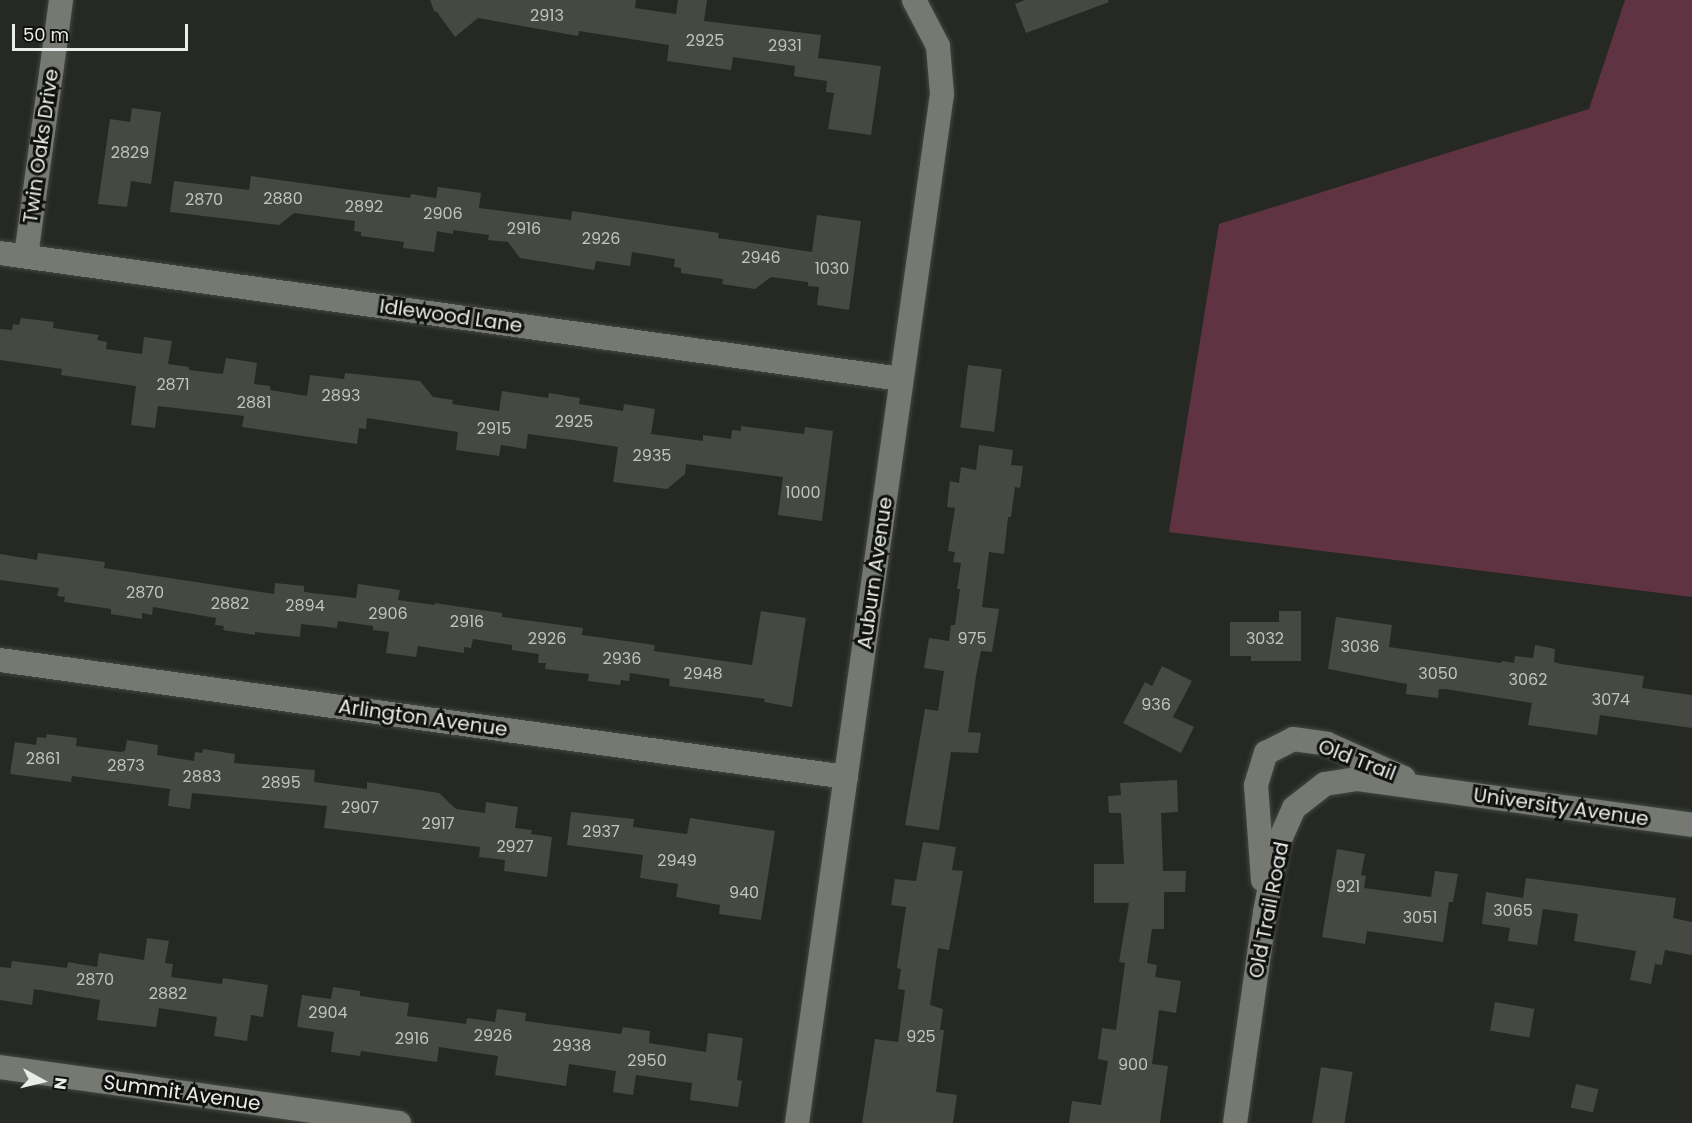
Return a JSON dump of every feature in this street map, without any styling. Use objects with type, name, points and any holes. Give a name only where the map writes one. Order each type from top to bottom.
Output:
[{"type":"street","name":"Twin Oaks Drive","points":[[26,256],[61,0]]},
{"type":"street","name":"Auburn Avenue","points":[[796,1123],[942,94],[938,46],[914,0]]},
{"type":"street","name":"Idlewood Lane","points":[[0,253],[901,379]]},
{"type":"street","name":"Arlington Avenue","points":[[0,660],[846,777]]},
{"type":"street","name":"Old Trail","points":[[1265,912],[1256,785],[1266,753],[1293,739],[1327,744],[1431,790]]},
{"type":"street","name":"Old Trail Road","points":[[1235,1123],[1265,912],[1278,844],[1294,808],[1325,784],[1358,779],[1431,790]]},
{"type":"street","name":"University Avenue","points":[[1431,790],[1692,825]]},
{"type":"street","name":"Summit Avenue","points":[[0,1067],[399,1123]]},
{"type":"shaded area","points":[[1625,0],[1692,0],[1692,597],[1169,532],[1219,224],[1589,109]]},
{"type":"building","points":[[430,0],[636,0],[635,8],[676,14],[678,0],[707,0],[704,21],[821,35],[818,58],[881,66],[871,135],[828,129],[834,93],[826,92],[827,81],[794,76],[795,66],[733,57],[731,70],[667,61],[669,45],[579,31],[578,36],[478,18],[455,37],[434,11]]},
{"type":"building","points":[[1025,0],[1108,0],[1109,2],[1026,33],[1015,4]]},
{"type":"building","points":[[132,108],[161,112],[151,184],[131,181],[127,207],[98,204],[110,119],[130,122]]},
{"type":"building","points":[[251,176],[410,198],[411,194],[436,198],[438,187],[453,189],[481,193],[479,208],[571,220],[572,211],[719,233],[718,238],[812,252],[817,215],[861,221],[849,310],[817,305],[819,287],[808,286],[808,282],[771,277],[755,289],[722,284],[723,279],[681,273],[681,268],[674,267],[675,259],[632,252],[630,266],[596,261],[594,270],[520,258],[508,242],[488,240],[489,235],[453,230],[453,234],[437,231],[434,252],[403,248],[404,242],[361,236],[361,232],[354,231],[355,221],[294,213],[279,225],[170,212],[174,181],[249,190]]},
{"type":"building","points":[[21,318],[54,322],[53,328],[99,335],[97,340],[107,342],[106,349],[142,354],[144,337],[172,341],[168,364],[189,367],[189,370],[223,374],[226,358],[257,363],[254,384],[270,386],[270,390],[307,396],[310,375],[344,379],[345,373],[420,381],[433,397],[453,400],[452,404],[499,411],[502,391],[548,398],[549,393],[580,398],[579,404],[623,411],[624,404],[655,409],[651,434],[703,441],[703,435],[731,439],[732,430],[741,431],[741,426],[804,434],[805,427],[833,431],[822,521],[778,515],[783,477],[686,464],[685,474],[667,489],[613,482],[618,447],[573,440],[528,434],[526,449],[501,445],[499,456],[456,450],[458,432],[367,418],[366,429],[359,428],[357,444],[242,427],[244,416],[158,406],[155,428],[131,425],[136,386],[61,375],[62,369],[0,360],[0,329],[12,330],[13,324],[19,325]]},
{"type":"building","points":[[968,365],[1002,369],[994,432],[960,428]]},
{"type":"building","points":[[979,445],[1013,450],[1011,465],[1023,466],[1020,488],[1015,487],[1011,517],[1008,517],[1004,554],[989,552],[982,607],[999,609],[992,652],[981,651],[976,676],[968,732],[981,733],[978,753],[951,752],[939,830],[905,825],[925,709],[938,711],[944,671],[924,668],[929,638],[949,641],[951,625],[955,625],[960,589],[957,589],[961,563],[953,562],[955,552],[948,551],[955,508],[947,507],[950,481],[959,483],[961,467],[976,470]]},
{"type":"building","points":[[38,553],[105,562],[104,568],[274,594],[275,583],[304,586],[304,592],[356,598],[358,584],[400,590],[398,600],[502,613],[502,617],[583,628],[582,635],[655,645],[654,651],[752,665],[761,611],[806,618],[792,707],[764,702],[765,699],[669,686],[670,679],[630,673],[629,681],[621,680],[620,685],[588,681],[589,674],[545,669],[546,663],[538,663],[539,654],[512,650],[512,645],[473,639],[471,648],[464,647],[464,653],[418,646],[416,657],[386,653],[389,632],[373,630],[373,626],[338,621],[337,628],[301,624],[300,637],[255,632],[255,635],[223,630],[224,626],[215,625],[216,618],[153,607],[152,615],[142,613],[142,619],[111,614],[111,609],[64,602],[65,597],[57,596],[59,588],[0,580],[0,554],[37,560]]},
{"type":"building","points":[[1279,611],[1301,611],[1301,661],[1251,661],[1251,656],[1230,656],[1230,622],[1279,622]]},
{"type":"building","points":[[1336,617],[1392,625],[1389,647],[1514,663],[1515,656],[1533,658],[1535,645],[1555,649],[1554,662],[1561,664],[1644,676],[1642,688],[1692,695],[1692,728],[1600,715],[1597,735],[1528,725],[1532,703],[1445,689],[1439,689],[1438,698],[1406,694],[1407,684],[1328,669]]},
{"type":"building","points":[[1162,666],[1192,681],[1173,717],[1194,727],[1181,753],[1123,723],[1145,682],[1152,686]]},
{"type":"building","points":[[47,734],[77,738],[76,746],[121,752],[125,751],[127,740],[158,745],[157,755],[194,761],[195,752],[202,753],[203,749],[235,754],[234,763],[315,770],[314,782],[367,789],[367,782],[439,793],[456,809],[485,813],[486,802],[518,807],[515,828],[532,830],[531,834],[552,837],[547,877],[504,871],[505,860],[479,857],[480,847],[324,828],[327,806],[192,793],[190,809],[168,806],[170,789],[72,776],[71,782],[10,774],[15,742],[36,745],[37,737],[46,738]]},
{"type":"building","points":[[1177,780],[1178,812],[1161,813],[1163,871],[1186,871],[1185,892],[1164,892],[1164,929],[1152,929],[1147,963],[1157,965],[1155,977],[1181,981],[1176,1013],[1159,1010],[1152,1064],[1168,1066],[1160,1123],[1069,1123],[1072,1101],[1101,1105],[1108,1061],[1098,1059],[1102,1028],[1116,1030],[1125,963],[1119,962],[1129,903],[1094,903],[1094,864],[1124,864],[1121,813],[1109,813],[1108,796],[1121,795],[1120,783]]},
{"type":"building","points":[[571,812],[634,819],[633,827],[687,834],[690,818],[775,831],[761,920],[719,914],[720,905],[676,897],[678,884],[640,878],[643,855],[567,845]]},
{"type":"building","points":[[923,842],[956,847],[952,870],[963,871],[949,950],[938,948],[930,1005],[943,1009],[940,1030],[944,1030],[936,1092],[957,1095],[953,1123],[862,1123],[875,1039],[898,1042],[905,990],[898,989],[901,969],[897,968],[906,907],[891,905],[895,879],[916,881]]},
{"type":"building","points":[[1337,849],[1365,854],[1361,875],[1366,876],[1364,888],[1431,897],[1435,871],[1458,874],[1453,902],[1449,902],[1443,942],[1367,931],[1365,944],[1322,937]]},
{"type":"building","points":[[1526,878],[1676,898],[1673,918],[1692,922],[1692,955],[1665,950],[1662,965],[1655,964],[1651,984],[1630,980],[1636,951],[1574,941],[1578,914],[1543,909],[1537,945],[1508,941],[1510,928],[1482,924],[1486,892],[1523,898]]},
{"type":"building","points":[[147,938],[169,941],[165,963],[173,964],[171,977],[222,984],[223,978],[268,985],[263,1017],[251,1015],[247,1041],[214,1036],[217,1017],[159,1008],[156,1027],[97,1020],[100,1000],[34,989],[32,1005],[0,1000],[0,967],[11,968],[12,961],[67,968],[68,962],[97,967],[99,953],[144,960]]},
{"type":"building","points":[[333,987],[360,991],[360,996],[409,1003],[407,1016],[466,1024],[467,1018],[495,1022],[497,1009],[526,1013],[525,1021],[621,1034],[623,1027],[650,1031],[649,1043],[706,1052],[708,1033],[743,1038],[737,1080],[742,1081],[738,1107],[690,1100],[692,1083],[636,1075],[633,1095],[613,1092],[616,1071],[569,1064],[566,1086],[495,1075],[498,1056],[439,1047],[437,1062],[361,1051],[360,1056],[331,1052],[334,1032],[297,1027],[302,995],[331,999]]},
{"type":"building","points":[[1495,1002],[1534,1009],[1529,1038],[1490,1031]]},
{"type":"building","points":[[1321,1067],[1353,1072],[1345,1123],[1312,1123]]},
{"type":"building","points":[[1576,1084],[1598,1089],[1593,1113],[1571,1107]]}]
